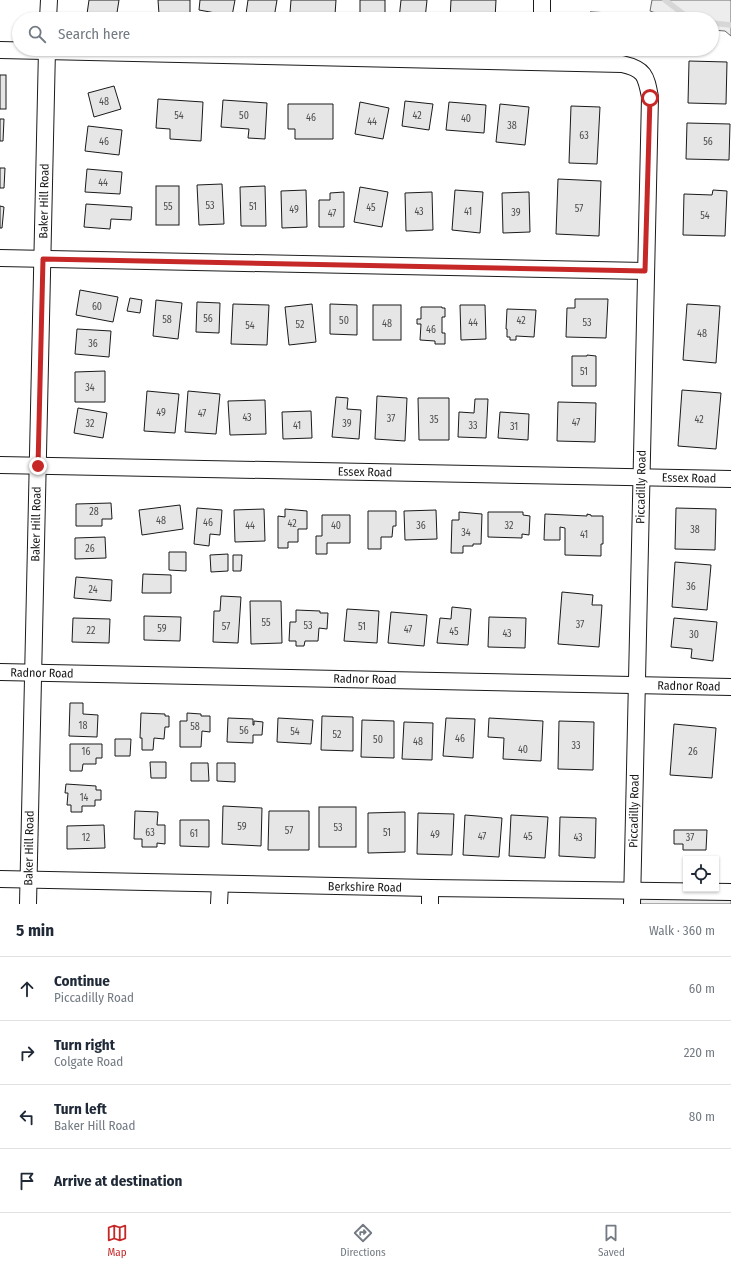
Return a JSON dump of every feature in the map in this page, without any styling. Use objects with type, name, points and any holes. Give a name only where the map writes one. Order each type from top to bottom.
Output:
[{"type":"street","points":[[48,12],[49,0]]},
{"type":"street","points":[[542,0],[542,12]]},
{"type":"street","points":[[0,50],[12,50]]},
{"type":"street","name":"Baker Hill Road","points":[[28,904],[47,56]]},
{"type":"street","name":"Piccadilly Road","points":[[541,56],[631,66],[641,71],[647,83],[650,98],[645,271],[633,898]]},
{"type":"street","points":[[0,258],[645,271]]},
{"type":"street","name":"Essex Road","points":[[0,465],[731,479]]},
{"type":"street","name":"Radnor Road","points":[[0,672],[731,687]]},
{"type":"street","name":"Berkshire Road","points":[[0,879],[430,888],[633,898],[731,892]]},
{"type":"street","points":[[219,904],[220,884]]},
{"type":"street","points":[[430,888],[430,904]]},
{"type":"shaded area","points":[[652,0],[731,0],[731,36],[725,31],[719,31],[719,12],[650,11]]},
{"type":"shaded area","points":[[633,891],[731,892],[731,904],[632,904]]},
{"type":"building","points":[[89,0],[119,0],[117,12],[87,12]]},
{"type":"building","points":[[158,0],[190,0],[190,12],[159,12]]},
{"type":"building","points":[[200,0],[235,0],[233,12],[210,12],[199,10]]},
{"type":"building","points":[[248,0],[277,0],[275,12],[246,12]]},
{"type":"building","points":[[291,0],[336,0],[335,12],[290,12]]},
{"type":"building","points":[[360,0],[385,0],[385,12],[360,12]]},
{"type":"building","points":[[401,0],[427,0],[426,12],[400,12]]},
{"type":"building","points":[[451,0],[496,0],[495,12],[450,12]]},
{"type":"building","points":[[689,61],[727,62],[726,104],[688,103]]},
{"type":"building","points":[[0,75],[6,75],[6,109],[0,109]]},
{"type":"building","points":[[114,86],[121,109],[94,117],[88,93]]},
{"type":"building","points":[[158,99],[203,102],[201,141],[170,139],[170,129],[156,128]]},
{"type":"building","points":[[223,100],[267,103],[265,139],[248,138],[249,129],[221,127]]},
{"type":"building","points":[[405,101],[433,104],[429,130],[402,126]]},
{"type":"building","points":[[360,102],[389,108],[383,139],[355,134]]},
{"type":"building","points":[[449,102],[486,105],[484,133],[446,130]]},
{"type":"building","points":[[288,104],[333,104],[333,139],[295,139],[295,129],[288,129]]},
{"type":"building","points":[[500,104],[529,107],[525,145],[496,142]]},
{"type":"building","points":[[571,106],[600,107],[597,164],[569,163]]},
{"type":"building","points":[[0,119],[4,119],[3,141],[0,141]]},
{"type":"building","points":[[687,123],[730,124],[729,160],[686,159]]},
{"type":"building","points":[[88,126],[122,130],[119,155],[85,151]]},
{"type":"building","points":[[0,168],[5,168],[4,188],[0,188]]},
{"type":"building","points":[[87,169],[122,172],[120,194],[85,192]]},
{"type":"building","points":[[558,179],[601,181],[599,236],[556,234]]},
{"type":"building","points":[[222,184],[224,224],[199,225],[197,185]]},
{"type":"building","points":[[156,186],[179,186],[179,225],[156,225]]},
{"type":"building","points":[[265,186],[266,226],[241,226],[240,187]]},
{"type":"building","points":[[360,187],[388,192],[382,227],[354,222]]},
{"type":"building","points":[[306,190],[307,227],[282,228],[281,191]]},
{"type":"building","points":[[455,190],[483,192],[480,233],[452,230]]},
{"type":"building","points":[[713,190],[727,191],[725,236],[683,235],[684,194],[712,195]]},
{"type":"building","points":[[344,192],[344,227],[319,227],[319,200],[330,200],[330,193]]},
{"type":"building","points":[[432,192],[433,230],[406,231],[405,193]]},
{"type":"building","points":[[529,192],[530,232],[503,233],[502,193]]},
{"type":"building","points":[[86,204],[132,207],[131,220],[111,219],[110,229],[84,227]]},
{"type":"building","points":[[0,206],[4,207],[2,228],[0,228]]},
{"type":"building","points":[[80,290],[118,297],[113,322],[76,315]]},
{"type":"building","points":[[130,298],[142,300],[140,313],[127,311]]},
{"type":"building","points":[[575,299],[608,299],[606,338],[566,337],[567,308],[575,308]]},
{"type":"building","points":[[156,300],[182,303],[178,339],[153,336]]},
{"type":"building","points":[[197,302],[220,303],[219,333],[196,332]]},
{"type":"building","points":[[233,304],[269,305],[267,345],[231,344]]},
{"type":"building","points":[[312,304],[316,342],[289,345],[285,307]]},
{"type":"building","points":[[330,304],[357,305],[357,335],[330,334]]},
{"type":"building","points":[[687,304],[720,306],[716,363],[683,360]]},
{"type":"building","points":[[373,305],[401,305],[401,340],[373,340]]},
{"type":"building","points":[[460,305],[485,305],[486,339],[461,340]]},
{"type":"building","points":[[421,307],[445,308],[445,317],[442,317],[442,333],[445,333],[445,344],[435,344],[435,341],[420,340],[421,324],[417,324],[417,319],[421,319]]},
{"type":"building","points":[[507,309],[536,310],[534,337],[516,336],[516,340],[510,340],[510,337],[507,337]]},
{"type":"building","points":[[77,329],[111,331],[109,357],[75,354]]},
{"type":"building","points":[[572,356],[596,356],[596,386],[572,386]]},
{"type":"building","points":[[105,371],[105,402],[75,402],[75,372]]},
{"type":"building","points":[[682,390],[721,393],[716,449],[678,446]]},
{"type":"building","points":[[147,391],[179,394],[175,433],[144,431]]},
{"type":"building","points":[[188,391],[220,394],[216,434],[185,432]]},
{"type":"building","points":[[377,396],[407,398],[405,441],[375,439]]},
{"type":"building","points":[[336,397],[348,398],[347,409],[361,410],[359,439],[332,437]]},
{"type":"building","points":[[418,398],[449,398],[449,440],[419,440]]},
{"type":"building","points":[[475,399],[488,399],[486,438],[458,437],[459,412],[474,413]]},
{"type":"building","points":[[265,400],[266,434],[230,435],[228,401]]},
{"type":"building","points":[[558,402],[596,403],[595,442],[557,441]]},
{"type":"building","points":[[78,408],[107,413],[103,438],[74,433]]},
{"type":"building","points":[[311,411],[312,438],[283,439],[282,412]]},
{"type":"building","points":[[500,412],[529,414],[528,440],[498,438]]},
{"type":"building","points":[[111,503],[112,519],[102,519],[102,526],[76,526],[76,504]]},
{"type":"building","points":[[180,505],[183,529],[142,535],[139,510]]},
{"type":"building","points":[[197,508],[222,510],[220,535],[210,534],[209,546],[194,544]]},
{"type":"building","points":[[676,508],[716,509],[715,550],[675,549]]},
{"type":"building","points":[[264,509],[265,541],[235,542],[234,510]]},
{"type":"building","points":[[285,509],[307,511],[307,529],[298,529],[298,542],[288,542],[288,548],[278,548],[278,516],[285,517]]},
{"type":"building","points":[[436,510],[437,539],[405,540],[404,511]]},
{"type":"building","points":[[368,511],[396,511],[396,526],[393,526],[392,537],[381,537],[381,549],[368,549]]},
{"type":"building","points":[[459,512],[482,514],[481,544],[463,546],[463,553],[451,553],[452,520],[459,520]]},
{"type":"building","points":[[488,512],[523,512],[523,515],[530,516],[529,535],[522,534],[522,538],[488,537]]},
{"type":"building","points":[[545,514],[587,516],[587,514],[591,516],[603,516],[603,544],[601,544],[601,556],[565,555],[565,528],[560,527],[560,540],[544,540]]},
{"type":"building","points":[[322,515],[350,515],[350,543],[327,543],[327,554],[316,554],[316,536],[322,536]]},
{"type":"building","points":[[105,537],[106,558],[75,559],[75,538]]},
{"type":"building","points":[[169,552],[186,552],[186,571],[169,570]]},
{"type":"building","points":[[228,554],[228,571],[211,572],[210,555]]},
{"type":"building","points":[[233,555],[242,555],[241,571],[233,571]]},
{"type":"building","points":[[675,562],[711,565],[707,610],[672,607]]},
{"type":"building","points":[[143,574],[171,575],[171,593],[142,593]]},
{"type":"building","points":[[76,577],[112,580],[111,601],[74,598]]},
{"type":"building","points":[[562,592],[593,595],[592,605],[602,605],[599,647],[558,644]]},
{"type":"building","points":[[221,596],[241,597],[238,643],[213,642],[214,611],[220,611]]},
{"type":"building","points":[[250,601],[281,601],[282,643],[251,644]]},
{"type":"building","points":[[452,607],[471,609],[468,645],[437,643],[440,618],[451,619]]},
{"type":"building","points":[[347,609],[379,611],[377,643],[344,641]]},
{"type":"building","points":[[296,610],[320,611],[320,613],[328,613],[327,629],[319,628],[318,641],[305,641],[304,646],[296,646],[296,641],[289,641],[290,622],[296,622]]},
{"type":"building","points":[[391,612],[427,615],[424,646],[388,643]]},
{"type":"building","points":[[144,616],[181,617],[180,641],[144,640]]},
{"type":"building","points":[[489,617],[526,618],[525,648],[488,647]]},
{"type":"building","points":[[73,618],[110,619],[109,643],[72,642]]},
{"type":"building","points":[[674,618],[717,622],[713,661],[691,658],[692,649],[671,647]]},
{"type":"building","points":[[70,703],[83,703],[83,714],[98,715],[97,737],[69,736]]},
{"type":"building","points":[[141,713],[165,714],[165,716],[169,716],[169,727],[165,727],[164,739],[154,738],[153,750],[142,750],[142,738],[140,738]]},
{"type":"building","points":[[187,713],[210,716],[210,732],[202,731],[201,747],[180,747],[180,721],[187,721]]},
{"type":"building","points":[[322,716],[353,717],[353,751],[321,750]]},
{"type":"building","points":[[228,718],[253,719],[253,725],[254,721],[263,722],[262,735],[253,735],[253,743],[227,742]]},
{"type":"building","points":[[278,718],[313,720],[311,744],[277,742]]},
{"type":"building","points":[[446,718],[475,719],[473,758],[443,756]]},
{"type":"building","points":[[489,718],[543,721],[541,761],[503,759],[504,738],[488,737]]},
{"type":"building","points":[[362,720],[394,721],[394,758],[361,757]]},
{"type":"building","points":[[559,721],[594,722],[593,770],[558,769]]},
{"type":"building","points":[[404,722],[433,723],[432,760],[402,759]]},
{"type":"building","points":[[674,724],[716,728],[712,778],[670,775]]},
{"type":"building","points":[[115,739],[131,739],[130,756],[115,756]]},
{"type":"building","points":[[70,744],[102,744],[102,758],[96,758],[96,764],[83,764],[82,771],[70,771]]},
{"type":"building","points":[[150,762],[166,762],[166,778],[151,778]]},
{"type":"building","points":[[191,763],[208,763],[209,781],[191,781]]},
{"type":"building","points":[[217,763],[235,763],[235,782],[217,781]]},
{"type":"building","points":[[66,784],[96,786],[96,790],[101,790],[101,800],[95,800],[95,806],[82,806],[82,812],[71,812],[71,805],[67,805],[68,793],[65,793]]},
{"type":"building","points":[[223,806],[262,808],[261,846],[222,844]]},
{"type":"building","points":[[319,807],[356,807],[356,847],[319,847]]},
{"type":"building","points":[[135,811],[158,812],[157,825],[165,825],[165,844],[157,843],[157,847],[142,847],[142,839],[134,839]]},
{"type":"building","points":[[269,811],[309,811],[309,850],[268,850]]},
{"type":"building","points":[[405,812],[405,852],[368,853],[368,813]]},
{"type":"building","points":[[418,813],[454,814],[452,855],[417,854]]},
{"type":"building","points":[[465,815],[502,818],[499,857],[463,855]]},
{"type":"building","points":[[511,815],[548,817],[545,858],[509,856]]},
{"type":"building","points":[[560,817],[596,818],[595,858],[559,856]]},
{"type":"building","points":[[180,820],[209,820],[209,847],[180,846]]},
{"type":"building","points":[[104,825],[105,848],[67,849],[67,826]]},
{"type":"building","points":[[674,830],[707,830],[706,850],[683,850],[683,844],[674,844]]},
{"type":"waterway","points":[[665,0],[681,12]]},
{"type":"waterway","points":[[719,24],[731,25]]},
{"type":"route","points":[[38,466],[43,259],[645,271],[650,98]]}]
